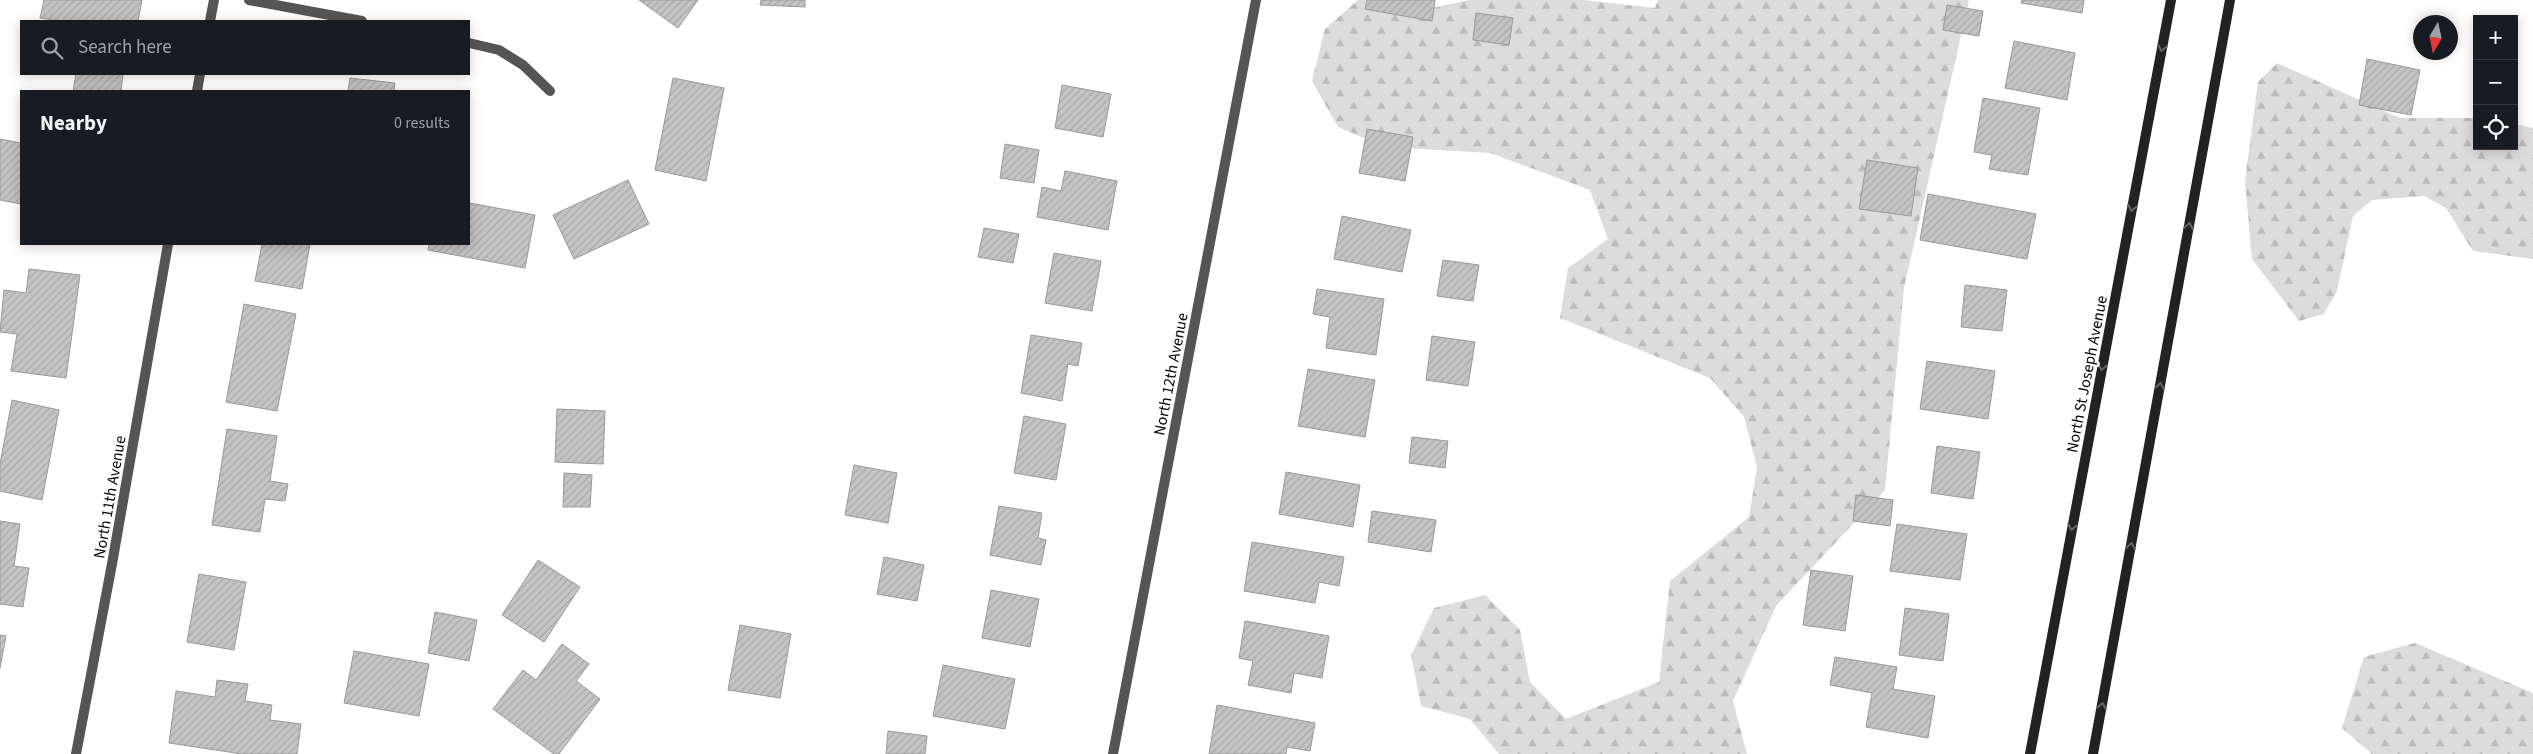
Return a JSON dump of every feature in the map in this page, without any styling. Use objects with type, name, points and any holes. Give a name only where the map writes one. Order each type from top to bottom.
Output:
[{"type":"main road","name":"North St Joseph Avenue","points":[[2030,754],[2171,0]]},
{"type":"main road","points":[[2093,754],[2230,0]]},
{"type":"street","points":[[210,20],[214,0]]},
{"type":"street","points":[[248,0],[357,20]]},
{"type":"street","name":"North 12th Avenue","points":[[1113,754],[1256,0]]},
{"type":"street","points":[[470,43],[499,50],[523,65],[550,91]]},
{"type":"street","points":[[196,90],[200,75]]},
{"type":"street","name":"North 11th Avenue","points":[[76,754],[112,564],[168,245]]},
{"type":"green space","points":[[1358,0],[1378,0],[1412,12],[1470,0],[1583,0],[1655,8],[1658,0],[1969,0],[1904,288],[1885,490],[1776,606],[1733,701],[1747,754],[1499,754],[1470,719],[1421,706],[1411,655],[1434,608],[1485,595],[1520,630],[1530,682],[1566,719],[1659,682],[1670,581],[1749,517],[1757,467],[1744,417],[1710,378],[1560,318],[1568,268],[1608,239],[1590,190],[1490,153],[1386,147],[1338,127],[1312,81],[1325,29]]},
{"type":"green space","points":[[2277,63],[2400,118],[2473,118],[2473,150],[2518,150],[2518,125],[2533,128],[2533,259],[2473,251],[2446,208],[2424,196],[2372,200],[2353,216],[2337,291],[2324,314],[2299,321],[2252,259],[2245,181],[2258,82]]},
{"type":"green space","points":[[2415,643],[2533,693],[2533,754],[2372,754],[2342,728],[2364,657]]},
{"type":"building","points":[[44,0],[142,0],[138,20],[53,20],[40,18]]},
{"type":"building","points":[[639,0],[698,0],[678,28]]},
{"type":"building","points":[[761,0],[805,0],[805,7],[760,5]]},
{"type":"building","points":[[1367,0],[1435,0],[1432,21],[1365,9]]},
{"type":"building","points":[[2022,0],[2084,0],[2082,13],[2021,3]]},
{"type":"building","points":[[1947,5],[1983,11],[1979,36],[1943,30]]},
{"type":"building","points":[[1476,13],[1513,18],[1509,45],[1473,40]]},
{"type":"building","points":[[2014,41],[2075,53],[2067,100],[2005,88]]},
{"type":"building","points":[[2367,59],[2420,70],[2411,115],[2359,105]]},
{"type":"building","points":[[76,75],[123,75],[121,90],[73,90]]},
{"type":"building","points":[[350,78],[395,83],[394,90],[348,90]]},
{"type":"building","points":[[673,78],[724,88],[706,181],[655,170]]},
{"type":"building","points":[[1062,85],[1111,94],[1103,137],[1055,128]]},
{"type":"building","points":[[1983,98],[2040,108],[2028,175],[1989,169],[1992,155],[1974,152]]},
{"type":"building","points":[[1367,129],[1413,137],[1405,181],[1359,173]]},
{"type":"building","points":[[0,139],[20,143],[20,204],[0,200]]},
{"type":"building","points":[[1005,144],[1039,150],[1034,183],[1000,178]]},
{"type":"building","points":[[1867,160],[1918,168],[1911,216],[1859,209]]},
{"type":"building","points":[[1065,171],[1117,181],[1108,230],[1037,217],[1042,187],[1061,191]]},
{"type":"building","points":[[628,180],[649,224],[574,259],[553,215]]},
{"type":"building","points":[[1928,194],[2036,214],[2027,259],[1920,240]]},
{"type":"building","points":[[470,203],[535,215],[525,268],[428,250],[429,245],[470,245]]},
{"type":"building","points":[[1342,216],[1411,230],[1402,272],[1334,259]]},
{"type":"building","points":[[984,228],[1019,234],[1013,263],[978,257]]},
{"type":"building","points":[[262,245],[310,245],[302,289],[255,281]]},
{"type":"building","points":[[1054,253],[1101,261],[1092,311],[1045,303]]},
{"type":"building","points":[[1443,260],[1479,265],[1473,301],[1437,296]]},
{"type":"building","points":[[29,269],[80,275],[66,378],[11,371],[17,334],[0,332],[4,290],[26,293]]},
{"type":"building","points":[[1965,285],[2007,290],[2002,331],[1961,327]]},
{"type":"building","points":[[1317,289],[1384,299],[1376,355],[1326,348],[1330,317],[1313,314]]},
{"type":"building","points":[[244,304],[296,314],[277,411],[226,402]]},
{"type":"building","points":[[1031,335],[1082,343],[1078,366],[1068,364],[1062,401],[1021,393]]},
{"type":"building","points":[[1432,336],[1475,342],[1468,386],[1426,380]]},
{"type":"building","points":[[1927,361],[1995,371],[1988,419],[1920,409]]},
{"type":"building","points":[[1308,369],[1375,380],[1365,437],[1298,426]]},
{"type":"building","points":[[12,400],[59,410],[42,500],[0,491],[0,464]]},
{"type":"building","points":[[557,409],[605,411],[603,464],[555,462]]},
{"type":"building","points":[[1024,416],[1066,424],[1056,480],[1014,473]]},
{"type":"building","points":[[227,429],[277,436],[270,481],[288,484],[285,501],[265,499],[260,532],[212,525]]},
{"type":"building","points":[[1412,437],[1448,441],[1445,468],[1409,463]]},
{"type":"building","points":[[1937,446],[1980,452],[1973,499],[1931,493]]},
{"type":"building","points":[[854,465],[897,473],[888,523],[845,515]]},
{"type":"building","points":[[1286,472],[1360,485],[1353,527],[1279,514]]},
{"type":"building","points":[[564,473],[592,475],[590,507],[563,507]]},
{"type":"building","points":[[1856,495],[1893,500],[1890,526],[1853,521]]},
{"type":"building","points":[[999,506],[1042,513],[1038,538],[1046,540],[1041,565],[990,555]]},
{"type":"building","points":[[1372,511],[1436,520],[1431,552],[1368,542]]},
{"type":"building","points":[[0,521],[20,524],[14,566],[29,568],[23,607],[0,604]]},
{"type":"building","points":[[1897,524],[1967,534],[1960,580],[1890,571]]},
{"type":"building","points":[[1252,542],[1344,557],[1339,586],[1319,582],[1315,603],[1244,591]]},
{"type":"building","points":[[884,557],[924,565],[917,601],[877,594]]},
{"type":"building","points":[[538,560],[580,587],[544,642],[502,615]]},
{"type":"building","points":[[1811,570],[1853,576],[1845,631],[1803,625]]},
{"type":"building","points":[[199,574],[246,582],[234,650],[187,642]]},
{"type":"building","points":[[991,590],[1039,599],[1030,647],[982,638]]},
{"type":"building","points":[[1905,608],[1949,614],[1943,661],[1899,655]]},
{"type":"building","points":[[435,612],[477,620],[469,661],[428,653]]},
{"type":"building","points":[[1245,621],[1329,636],[1322,678],[1294,673],[1291,693],[1248,685],[1253,661],[1239,658]]},
{"type":"building","points":[[740,625],[791,634],[780,698],[728,690]]},
{"type":"building","points":[[0,635],[6,636],[0,668]]},
{"type":"building","points":[[562,644],[589,664],[576,681],[600,699],[559,754],[554,754],[493,709],[523,670],[536,680]]},
{"type":"building","points":[[354,651],[429,664],[419,716],[344,703]]},
{"type":"building","points":[[1835,657],[1897,667],[1893,689],[1935,696],[1928,738],[1866,727],[1872,693],[1830,685]]},
{"type":"building","points":[[943,665],[1015,679],[1005,729],[933,716]]},
{"type":"building","points":[[217,680],[248,684],[245,701],[272,705],[270,720],[301,724],[297,754],[242,754],[169,743],[176,691],[215,697]]},
{"type":"building","points":[[1217,705],[1315,723],[1310,751],[1287,747],[1286,754],[1209,754]]},
{"type":"building","points":[[888,731],[927,736],[925,754],[886,754]]}]
